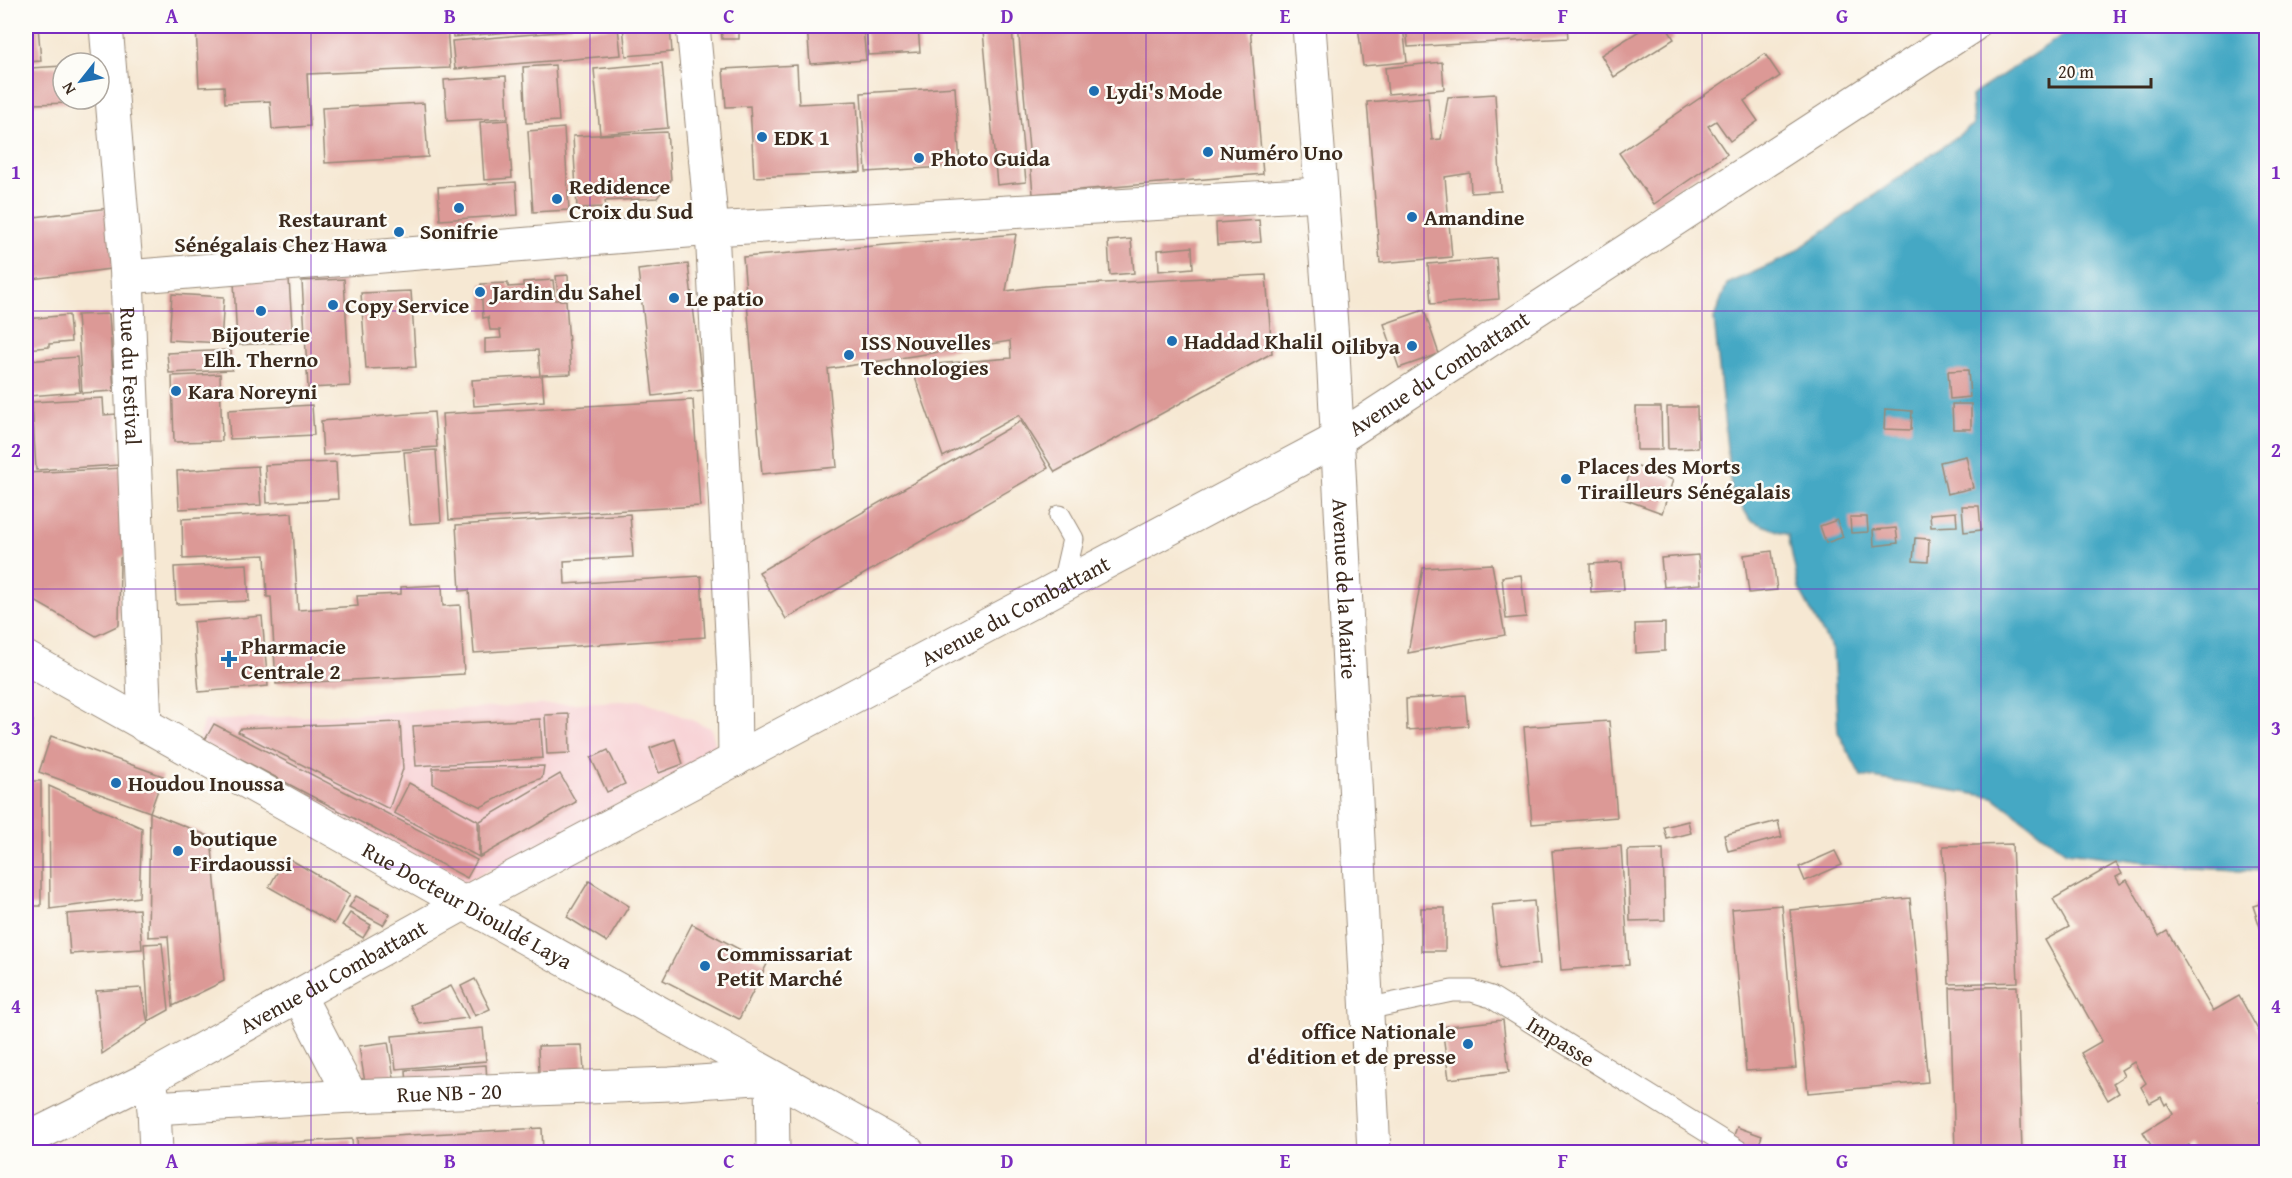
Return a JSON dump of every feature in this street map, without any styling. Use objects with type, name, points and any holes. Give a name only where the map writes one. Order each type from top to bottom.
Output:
[{"type":"street","name":"Rue du Festival","points":[[106,26],[127,277],[145,726]]},
{"type":"street","points":[[693,26],[712,229],[734,675],[735,760]]},
{"type":"street","name":"Avenue de la Mairie","points":[[1309,26],[1333,353],[1374,1152]]},
{"type":"street","name":"Avenue du Combattant","points":[[26,1140],[152,1093],[299,996],[463,904],[1062,588],[1336,440],[1972,26]]},
{"type":"street","points":[[127,277],[712,229],[1321,194]]},
{"type":"street","name":"Rue Docteur Diouldé Laya","points":[[26,658],[908,1152]]},
{"type":"street","points":[[299,996],[351,1096]]},
{"type":"street","points":[[772,1077],[773,1152]]},
{"type":"street","name":"Rue NB - 20","points":[[152,1093],[351,1096],[670,1084],[772,1077]]},
{"type":"street","points":[[152,1093],[156,1152]]},
{"type":"lane","points":[[1060,516],[1073,539],[1062,588]]},
{"type":"lane","name":"Impasse","points":[[1366,1009],[1452,991],[1472,991],[1491,997],[1740,1152]]},
{"type":"shaded area","points":[[642,700],[711,728],[718,753],[462,884],[199,741],[203,721]]},
{"type":"water","points":[[2076,26],[2266,26],[2266,871],[2194,868],[2066,852],[1993,797],[1861,776],[1838,732],[1833,652],[1799,589],[1788,535],[1750,520],[1731,488],[1714,318],[1727,284],[1786,258],[1973,125],[1971,96]]},
{"type":"building","points":[[26,26],[38,26],[41,61],[26,62]]},
{"type":"building","points":[[196,26],[447,26],[450,68],[307,74],[310,126],[272,129],[270,101],[225,103],[224,86],[199,87]]},
{"type":"building","points":[[452,26],[570,26],[570,27],[453,37]]},
{"type":"building","points":[[623,26],[670,26],[672,52],[626,56]]},
{"type":"building","points":[[721,26],[739,26],[739,39],[722,39]]},
{"type":"building","points":[[807,26],[863,26],[866,60],[810,64]]},
{"type":"building","points":[[866,26],[918,26],[920,52],[868,55]]},
{"type":"building","points":[[1018,26],[1250,26],[1263,174],[1033,194]]},
{"type":"building","points":[[1358,26],[1403,26],[1407,62],[1363,66]]},
{"type":"building","points":[[1406,26],[1567,26],[1568,38],[1408,47]]},
{"type":"building","points":[[1647,26],[1666,26],[1674,39],[1614,77],[1601,55]]},
{"type":"building","points":[[618,27],[621,55],[455,69],[452,41]]},
{"type":"building","points":[[1012,29],[1026,182],[997,185],[983,31]]},
{"type":"building","points":[[1765,54],[1780,76],[1744,101],[1758,121],[1730,141],[1716,121],[1708,126],[1727,154],[1654,204],[1619,153]]},
{"type":"building","points":[[1442,62],[1444,89],[1388,94],[1385,68]]},
{"type":"building","points":[[662,63],[668,128],[600,134],[594,69]]},
{"type":"building","points":[[555,65],[559,121],[526,123],[523,67]]},
{"type":"building","points":[[797,65],[799,104],[857,101],[861,172],[754,177],[750,106],[726,107],[723,69]]},
{"type":"building","points":[[51,67],[51,104],[31,104],[30,68]]},
{"type":"building","points":[[506,76],[508,118],[447,121],[444,80]]},
{"type":"building","points":[[955,87],[960,166],[866,172],[861,93]]},
{"type":"building","name":"Amandine","points":[[1495,94],[1501,191],[1471,193],[1470,173],[1445,177],[1452,257],[1380,263],[1367,102],[1428,97],[1432,140],[1441,139],[1448,97]]},
{"type":"building","points":[[424,103],[428,157],[325,163],[322,108]]},
{"type":"building","points":[[508,120],[512,178],[484,180],[480,122]]},
{"type":"building","points":[[564,128],[569,210],[533,212],[528,131]]},
{"type":"building","points":[[667,132],[671,180],[657,198],[605,201],[606,207],[577,208],[573,136]]},
{"type":"building","points":[[516,182],[518,215],[440,220],[438,187]]},
{"type":"building","points":[[109,208],[118,268],[32,279],[26,218]]},
{"type":"building","points":[[1259,220],[1261,242],[1217,245],[1216,223]]},
{"type":"building","points":[[1016,234],[1006,291],[1044,286],[1266,275],[1272,353],[1055,472],[1019,415],[943,457],[911,366],[1011,358],[1010,341],[828,369],[837,467],[762,474],[743,257]]},
{"type":"building","points":[[1131,239],[1134,273],[1110,275],[1108,241]]},
{"type":"building","points":[[1192,247],[1193,268],[1159,271],[1158,250]]},
{"type":"building","points":[[1496,258],[1499,299],[1431,304],[1428,264]]},
{"type":"building","points":[[688,264],[703,390],[653,396],[638,270]]},
{"type":"building","points":[[568,275],[569,295],[558,296],[556,276]]},
{"type":"building","points":[[289,279],[293,342],[237,345],[234,281]]},
{"type":"building","points":[[344,279],[350,386],[308,388],[302,281]]},
{"type":"building","points":[[553,280],[555,300],[566,300],[571,374],[542,375],[544,401],[474,406],[472,380],[540,376],[538,350],[485,353],[485,339],[501,338],[500,330],[490,330],[488,317],[483,318],[481,284],[508,283],[508,287],[523,286],[523,282]]},
{"type":"building","points":[[411,291],[416,367],[366,369],[361,293]]},
{"type":"building","points":[[172,294],[224,297],[221,343],[169,340]]},
{"type":"building","points":[[1424,310],[1439,354],[1399,368],[1384,324]]},
{"type":"building","points":[[109,314],[114,391],[82,393],[77,315]]},
{"type":"building","points":[[69,315],[71,342],[26,349],[26,319]]},
{"type":"building","points":[[231,350],[232,370],[169,373],[167,353]]},
{"type":"building","points":[[77,357],[80,392],[29,396],[26,361]]},
{"type":"building","points":[[1968,370],[1970,397],[1950,399],[1948,371]]},
{"type":"building","points":[[220,374],[222,441],[174,442],[172,376]]},
{"type":"building","points":[[103,398],[104,415],[117,414],[120,465],[36,470],[32,402]]},
{"type":"building","points":[[693,400],[700,506],[449,520],[442,414]]},
{"type":"building","points":[[1952,404],[1971,404],[1971,429],[1953,429]]},
{"type":"building","points":[[312,405],[314,435],[230,439],[228,410]]},
{"type":"building","points":[[1636,407],[1661,407],[1662,450],[1637,450]]},
{"type":"building","points":[[1667,407],[1697,407],[1698,448],[1668,449]]},
{"type":"building","points":[[1885,409],[1912,411],[1911,430],[1884,429]]},
{"type":"building","points":[[434,412],[437,447],[323,455],[321,421]]},
{"type":"building","points":[[1021,421],[1048,468],[786,619],[759,572]]},
{"type":"building","points":[[436,450],[441,522],[410,524],[404,452]]},
{"type":"building","points":[[1966,456],[1973,488],[1947,494],[1940,462]]},
{"type":"building","points":[[336,462],[338,499],[267,503],[265,465]]},
{"type":"building","points":[[1633,465],[1673,480],[1662,513],[1621,498]]},
{"type":"building","points":[[258,466],[261,505],[179,509],[177,471]]},
{"type":"building","points":[[123,468],[130,553],[120,558],[119,625],[96,636],[26,596],[26,473]]},
{"type":"building","points":[[1962,506],[1979,506],[1981,530],[1964,532]]},
{"type":"building","points":[[1956,512],[1957,526],[1931,527],[1930,514]]},
{"type":"building","points":[[292,513],[298,610],[358,606],[357,596],[401,594],[401,587],[442,585],[443,606],[460,605],[464,674],[276,684],[271,597],[267,597],[265,555],[183,559],[182,519]]},
{"type":"building","points":[[630,514],[633,557],[564,561],[565,584],[701,576],[705,637],[474,653],[469,590],[460,591],[456,525]]},
{"type":"building","points":[[1850,517],[1867,517],[1868,532],[1851,533]]},
{"type":"building","points":[[1837,520],[1843,537],[1826,543],[1820,526]]},
{"type":"building","points":[[1896,528],[1898,543],[1874,546],[1873,530]]},
{"type":"building","points":[[1915,538],[1929,539],[1928,562],[1913,561]]},
{"type":"building","points":[[1772,551],[1777,590],[1749,593],[1744,555]]},
{"type":"building","points":[[1698,555],[1701,584],[1664,587],[1661,558]]},
{"type":"building","points":[[1622,562],[1624,590],[1591,592],[1590,564]]},
{"type":"building","points":[[247,564],[249,601],[176,604],[174,567]]},
{"type":"building","points":[[1492,564],[1505,635],[1408,653],[1423,568]]},
{"type":"building","points":[[1521,575],[1526,617],[1506,619],[1502,577]]},
{"type":"building","points":[[262,616],[268,686],[199,692],[193,622]]},
{"type":"building","points":[[1665,623],[1665,651],[1636,653],[1635,624]]},
{"type":"building","points":[[1465,695],[1468,726],[1407,730],[1406,699]]},
{"type":"building","points":[[569,714],[570,753],[547,754],[545,715]]},
{"type":"building","points":[[26,715],[33,721],[26,746]]},
{"type":"building","points":[[540,719],[543,758],[416,766],[413,726]]},
{"type":"building","points":[[1609,721],[1617,817],[1532,824],[1524,727]]},
{"type":"building","points":[[400,722],[403,769],[389,809],[238,732],[241,728]]},
{"type":"building","points":[[214,724],[477,860],[467,878],[205,740]]},
{"type":"building","points":[[51,736],[163,776],[150,812],[39,772]]},
{"type":"building","points":[[675,739],[683,764],[659,773],[650,748]]},
{"type":"building","points":[[608,750],[625,784],[607,792],[591,758]]},
{"type":"building","points":[[544,766],[542,778],[523,785],[481,807],[433,784],[433,768]]},
{"type":"building","points":[[560,774],[576,802],[480,857],[480,821]]},
{"type":"building","points":[[26,781],[41,781],[41,906],[26,906]]},
{"type":"building","points":[[409,783],[478,821],[479,857],[394,813]]},
{"type":"building","points":[[49,786],[142,828],[139,897],[50,909]]},
{"type":"building","points":[[150,812],[211,837],[224,981],[173,1006],[168,936],[148,937]]},
{"type":"building","points":[[1688,821],[1691,833],[1667,839],[1664,827]]},
{"type":"building","points":[[1778,821],[1782,837],[1728,851],[1724,835]]},
{"type":"building","points":[[2012,844],[2018,982],[1949,984],[1943,846]]},
{"type":"building","points":[[1621,846],[1629,965],[1561,970],[1552,851]]},
{"type":"building","points":[[1663,849],[1665,920],[1630,921],[1628,850]]},
{"type":"building","points":[[1835,851],[1842,865],[1805,881],[1799,867]]},
{"type":"building","points":[[286,857],[350,894],[334,924],[269,887]]},
{"type":"building","points":[[2116,863],[2122,874],[2116,877],[2120,884],[2127,880],[2159,936],[2167,931],[2213,1011],[2239,996],[2266,1044],[2266,1098],[2259,1102],[2266,1114],[2266,1152],[2193,1152],[2189,1145],[2176,1152],[2155,1152],[2143,1132],[2173,1114],[2167,1103],[2165,1105],[2161,1097],[2150,1103],[2141,1087],[2146,1083],[2134,1062],[2121,1070],[2124,1076],[2113,1083],[2119,1093],[2108,1100],[2081,1053],[2102,1041],[2045,940],[2069,927],[2053,899]]},
{"type":"building","points":[[589,881],[629,906],[607,942],[567,917]]},
{"type":"building","points":[[356,896],[390,914],[383,925],[349,907]]},
{"type":"building","points":[[1910,898],[1928,1082],[1808,1093],[1790,910]]},
{"type":"building","points":[[1534,901],[1540,964],[1499,969],[1492,905]]},
{"type":"building","points":[[2266,902],[2266,945],[2253,906]]},
{"type":"building","points":[[1782,905],[1796,1068],[1746,1071],[1732,909]]},
{"type":"building","points":[[1421,908],[1445,908],[1445,951],[1421,951]]},
{"type":"building","points":[[139,909],[142,949],[70,954],[67,914]]},
{"type":"building","points":[[350,913],[371,925],[363,938],[342,925]]},
{"type":"building","points":[[692,924],[767,964],[739,1019],[663,980]]},
{"type":"building","points":[[162,943],[169,1010],[149,1021],[144,944]]},
{"type":"building","points":[[475,979],[490,1009],[475,1016],[461,986]]},
{"type":"building","points":[[451,986],[468,1018],[420,1024],[410,1005]]},
{"type":"building","points":[[2017,986],[2022,1152],[1955,1152],[1950,988]]},
{"type":"building","points":[[141,988],[148,1023],[102,1054],[96,991]]},
{"type":"building","points":[[1503,1020],[1509,1072],[1449,1079],[1442,1027]]},
{"type":"building","points":[[483,1028],[486,1061],[396,1069],[392,1036]]},
{"type":"building","points":[[388,1042],[395,1084],[366,1089],[359,1046]]},
{"type":"building","points":[[582,1045],[584,1071],[539,1073],[538,1046]]},
{"type":"building","points":[[486,1065],[487,1082],[407,1086],[406,1070]]},
{"type":"building","points":[[1737,1127],[1762,1136],[1756,1152],[1730,1146]]},
{"type":"building","points":[[542,1128],[543,1152],[358,1152],[357,1138]]},
{"type":"building","points":[[352,1139],[353,1152],[220,1152],[220,1146]]},
{"type":"building","points":[[746,1149],[746,1152],[719,1152],[719,1151]]},
{"type":"place","name":"Lydi's Mode","points":[[1094,91]]},
{"type":"place","name":"EDK 1","points":[[762,137]]},
{"type":"place","name":"Numéro Uno","points":[[1208,152]]},
{"type":"place","name":"Photo Guida","points":[[919,158]]},
{"type":"place","name":"Redidence Croix du Sud","points":[[557,199]]},
{"type":"place","name":"Sonifrie","points":[[459,208]]},
{"type":"place","name":"Amandine","points":[[1412,217]]},
{"type":"place","name":"Restaurant Sénégalais Chez Hawa","points":[[399,232]]},
{"type":"place","name":"Jardin du Sahel","points":[[480,292]]},
{"type":"place","name":"Le patio","points":[[674,298]]},
{"type":"place","name":"Copy Service","points":[[333,305]]},
{"type":"place","name":"Bijouterie Elh. Therno","points":[[261,311]]},
{"type":"place","name":"Haddad Khalil","points":[[1172,341]]},
{"type":"place","name":"Oilibya","points":[[1412,346]]},
{"type":"place","name":"ISS Nouvelles Technologies","points":[[849,355]]},
{"type":"place","name":"Kara Noreyni","points":[[176,391]]},
{"type":"place","name":"Places des Morts Tirailleurs Sénégalais","points":[[1566,479]]},
{"type":"place","name":"Pharmacie Centrale 2","points":[[229,659]]},
{"type":"place","name":"Houdou Inoussa","points":[[116,783]]},
{"type":"place","name":"boutique Firdaoussi","points":[[178,851]]},
{"type":"place","name":"Commissariat Petit Marché","points":[[705,966]]},
{"type":"place","name":"office Nationale d'édition et de presse","points":[[1468,1044]]}]
